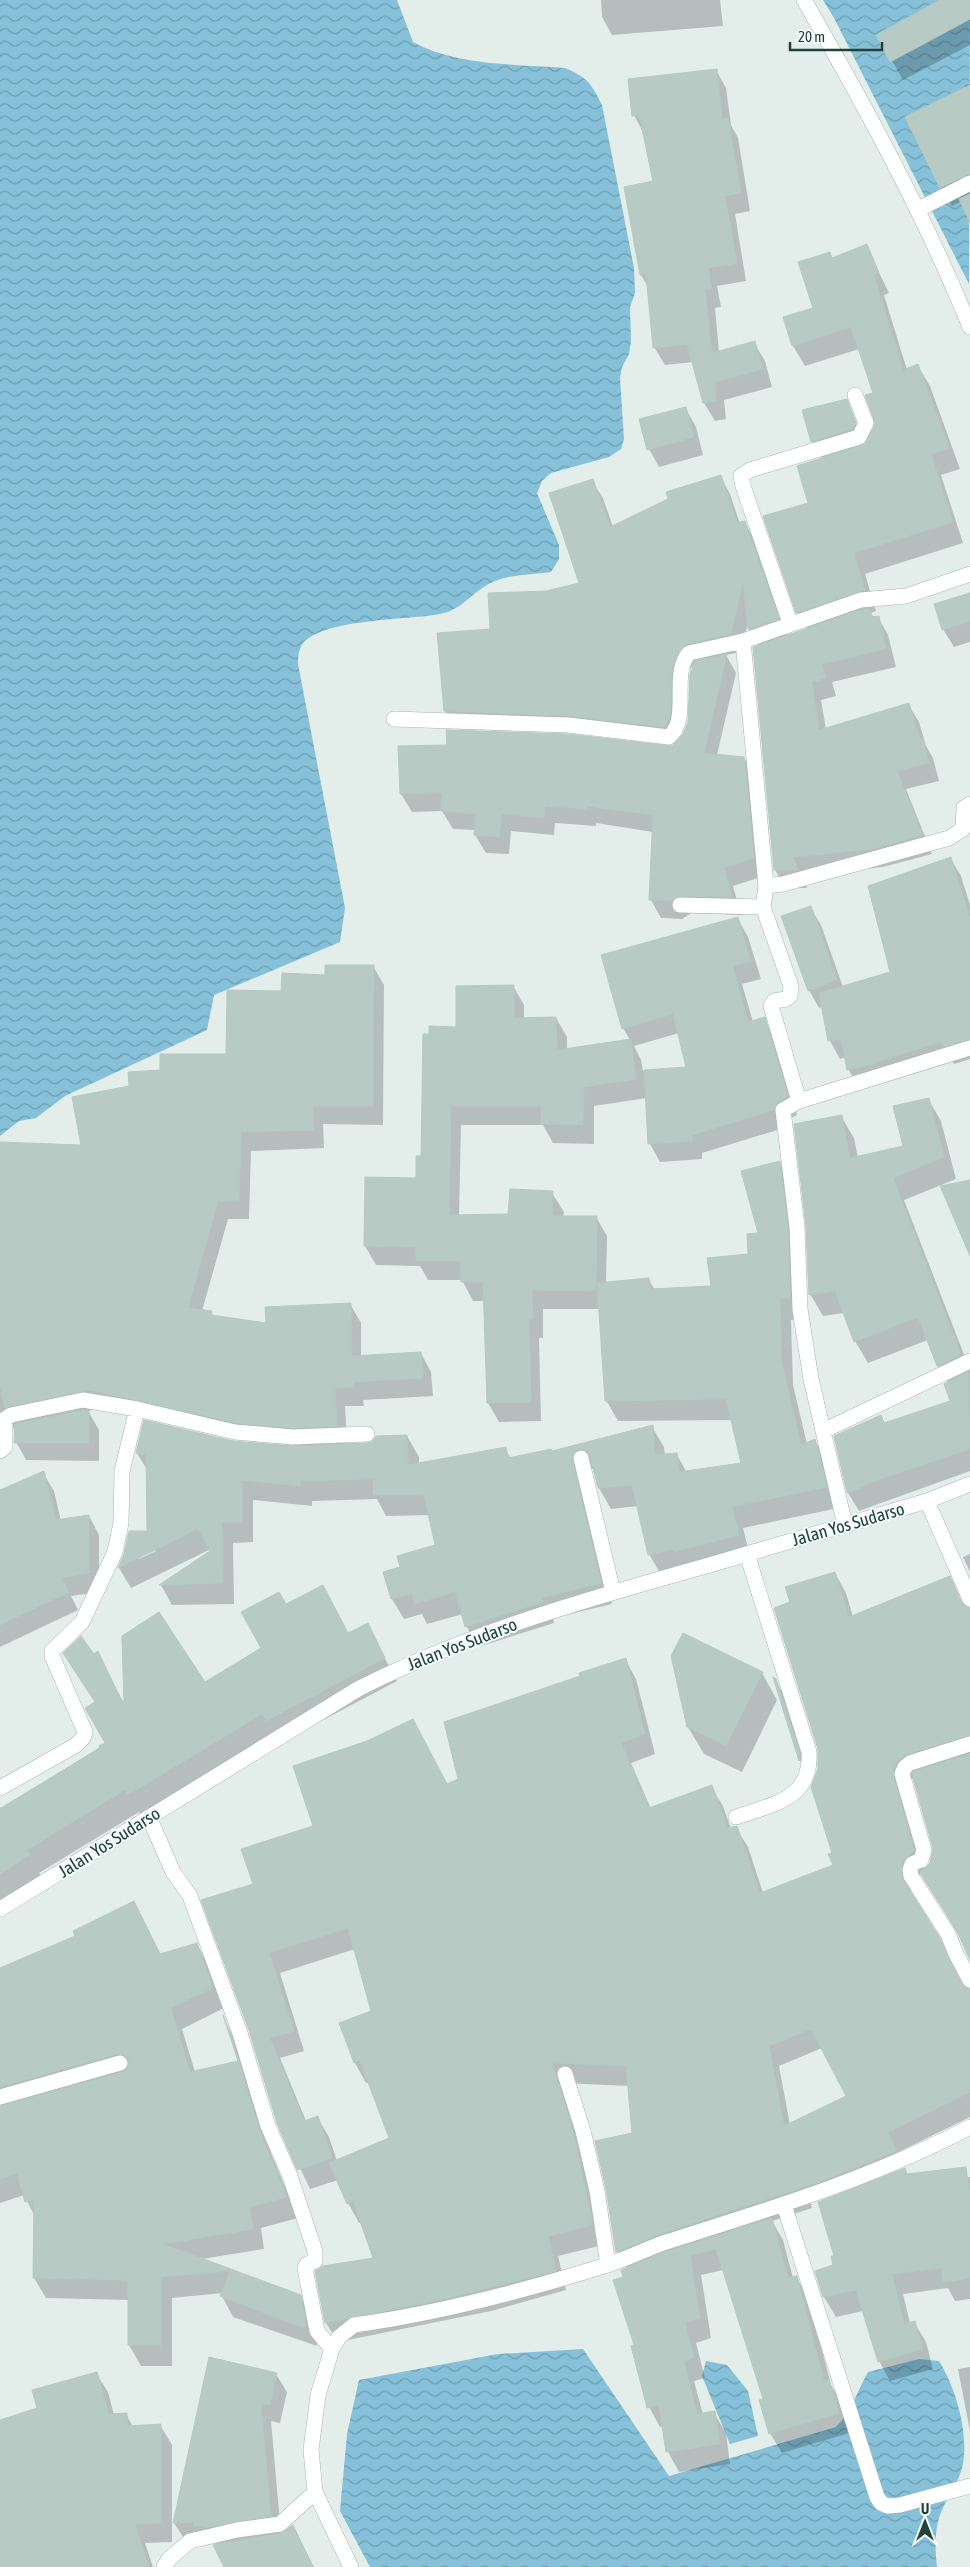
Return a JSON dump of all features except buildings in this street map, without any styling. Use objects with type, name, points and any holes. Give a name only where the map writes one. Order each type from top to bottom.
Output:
[{"type":"street","points":[[804,0],[867,111],[965,301],[970,328]]},
{"type":"street","points":[[917,210],[970,183]]},
{"type":"street","points":[[790,623],[742,486],[742,476],[750,470],[859,437],[866,423],[855,395]]},
{"type":"street","points":[[394,718],[568,725],[669,737],[677,728],[685,657],[692,652],[742,641],[790,623],[862,600],[906,596],[970,574]]},
{"type":"street","points":[[742,641],[766,886],[763,907],[791,986],[790,996],[786,1000],[774,1001],[772,1006],[799,1101]]},
{"type":"street","points":[[766,886],[783,884],[949,838],[963,829],[962,815],[964,808],[970,804]]},
{"type":"street","points":[[680,905],[763,907]]},
{"type":"street","points":[[845,1525],[825,1430],[811,1379],[800,1309],[797,1227],[783,1110],[799,1101],[970,1048]]},
{"type":"street","points":[[825,1430],[970,1361]]},
{"type":"street","points":[[0,1450],[5,1447],[6,1419],[11,1415],[83,1400],[235,1432],[293,1437],[366,1434]]},
{"type":"street","points":[[0,1788],[76,1745],[83,1738],[85,1732],[52,1656],[52,1651],[82,1622],[115,1552],[121,1523],[122,1471],[137,1410]]},
{"type":"street","points":[[581,1458],[613,1592]]},
{"type":"street","name":"Jalan Yos Sudarso","points":[[0,1910],[358,1689],[401,1667],[462,1641],[613,1592],[927,1501],[970,1484]]},
{"type":"street","points":[[927,1501],[970,1599]]},
{"type":"street","points":[[736,1817],[792,1796],[805,1782],[810,1766],[809,1752],[747,1554]]},
{"type":"street","points":[[970,1744],[910,1763],[902,1774],[924,1850],[922,1860],[912,1864],[911,1876],[948,1934],[970,1980]]},
{"type":"street","points":[[149,1818],[173,1872],[190,1896],[240,2032],[268,2126],[290,2176],[315,2251],[315,2261],[307,2264],[306,2268],[317,2331],[332,2349]]},
{"type":"street","points":[[0,2097],[120,2063]]},
{"type":"street","points":[[565,2074],[583,2131],[597,2191],[608,2264]]},
{"type":"street","points":[[351,2567],[315,2492],[311,2450],[318,2395],[332,2349],[339,2337],[354,2325],[489,2300],[608,2264],[660,2244],[784,2205],[887,2167],[927,2150],[970,2127]]},
{"type":"street","points":[[784,2205],[846,2394],[874,2488],[881,2503],[888,2506],[900,2505],[968,2487]]},
{"type":"street","points":[[164,2567],[170,2558],[190,2541],[237,2530],[280,2524],[315,2492]]},
{"type":"water","points":[[0,0],[397,0],[413,42],[430,50],[467,60],[565,68],[588,82],[602,105],[634,268],[635,293],[630,307],[631,341],[629,354],[622,367],[620,378],[624,439],[621,449],[609,457],[551,473],[542,481],[537,493],[559,545],[559,559],[551,572],[515,576],[495,581],[448,612],[363,622],[322,631],[308,639],[300,649],[298,664],[345,908],[340,942],[214,995],[207,1030],[65,1096],[36,1118],[19,1121],[0,1136]]},
{"type":"water","points":[[823,0],[970,0],[969,284],[834,18]]},
{"type":"water","points":[[583,2349],[669,2476],[836,2427],[850,2408],[868,2372],[919,2359],[939,2361],[951,2385],[960,2413],[963,2427],[964,2455],[960,2474],[939,2517],[936,2531],[937,2567],[370,2567],[340,2511],[347,2434],[359,2380],[498,2354]]},
{"type":"water","points":[[706,2361],[727,2365],[748,2391],[758,2436],[730,2444],[702,2376]]}]
